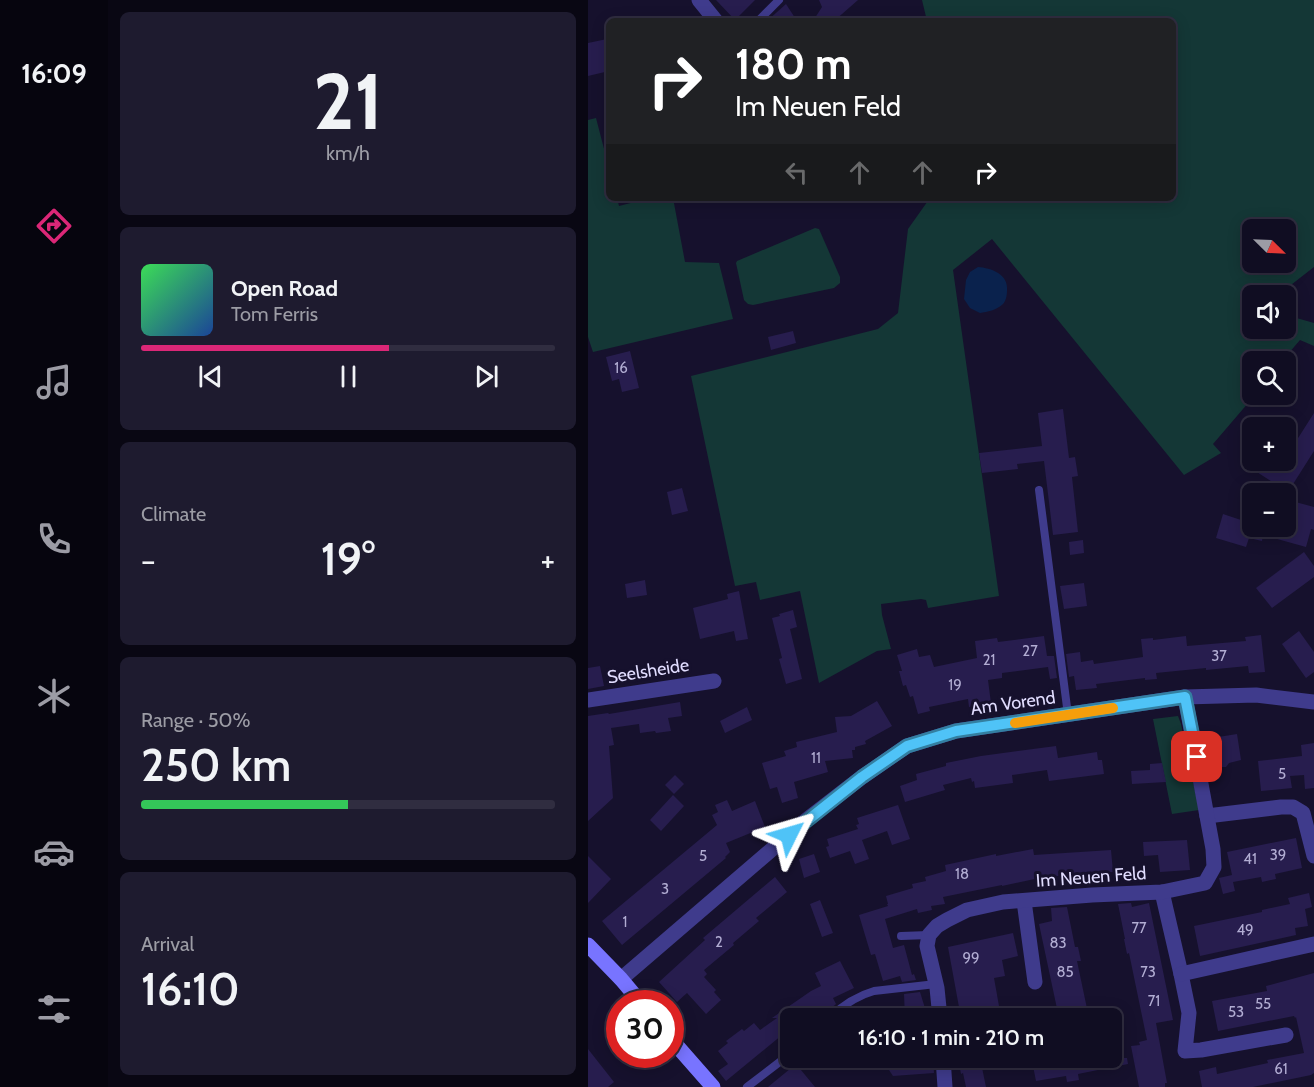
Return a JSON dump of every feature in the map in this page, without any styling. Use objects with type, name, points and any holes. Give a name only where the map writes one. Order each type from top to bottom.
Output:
[{"type":"main road","points":[[588,945],[630,990]]},
{"type":"main road","points":[[684,1054],[712,1087]]},
{"type":"street","points":[[699,0],[714,18]]},
{"type":"street","name":"Seelsheide","points":[[588,700],[714,681]]},
{"type":"street","name":"Am Vorend","points":[[621,979],[805,821],[907,746],[956,731],[1185,697],[1256,695],[1314,702]]},
{"type":"street","name":"Im Neuen Feld","points":[[929,935],[936,926],[967,910],[1003,902],[1162,892],[1205,883],[1214,867],[1213,849],[1185,697]]},
{"type":"street","points":[[1208,816],[1293,807],[1303,813],[1314,856]]},
{"type":"street","name":"Im Neuen Feld","points":[[1162,892],[1189,1013],[1185,1051],[1286,1035]]},
{"type":"street","name":"Im Neuen Feld","points":[[1024,901],[1035,982]]},
{"type":"street","points":[[929,935],[927,945],[939,1008]]},
{"type":"street","points":[[1181,974],[1314,944]]},
{"type":"street","points":[[944,1068],[945,1087]]},
{"type":"lane","points":[[761,18],[779,0]]},
{"type":"lane","points":[[1039,490],[1068,715]]},
{"type":"lane","points":[[901,936],[929,935]]},
{"type":"lane","points":[[840,1008],[874,991],[936,984]]},
{"type":"lane","points":[[747,1087],[780,1062]]},
{"type":"green space","points":[[922,0],[1314,0],[1314,267],[1291,285],[1242,285],[1242,339],[1296,339],[1296,318],[1314,323],[1314,346],[1300,340],[1291,351],[1242,351],[1242,405],[1246,405],[1213,444],[1221,453],[1184,475],[992,239],[953,270],[999,596],[928,608],[926,600],[921,599],[881,604],[891,649],[877,651],[819,683],[800,591],[760,600],[756,582],[735,586],[691,376],[878,329],[898,313],[908,229],[928,201],[1176,201],[1176,18],[926,18]]},
{"type":"green space","points":[[596,118],[606,156],[606,201],[618,201],[619,206],[638,201],[674,201],[685,262],[719,263],[733,319],[593,352],[588,337],[588,120]]},
{"type":"green space","points":[[815,228],[819,229],[840,277],[840,283],[834,288],[753,305],[748,304],[744,300],[737,261]]},
{"type":"green space","points":[[1178,716],[1199,810],[1172,814],[1153,719]]},
{"type":"water","points":[[978,267],[998,273],[1007,285],[1007,296],[1003,304],[980,313],[970,308],[964,299],[966,280],[970,272]]},
{"type":"building","points":[[716,0],[755,0],[737,18],[733,18]]},
{"type":"building","points":[[819,0],[858,0],[837,18],[815,18],[822,7]]},
{"type":"building","points":[[786,4],[795,18],[770,18]]},
{"type":"building","points":[[606,39],[606,72],[588,76],[588,43]]},
{"type":"building","points":[[793,331],[796,343],[771,350],[768,337]]},
{"type":"building","points":[[630,351],[639,388],[622,392],[619,379],[612,381],[606,357]]},
{"type":"building","points":[[1063,409],[1069,458],[1075,457],[1078,476],[1072,477],[1078,532],[1053,535],[1044,461],[1017,464],[1018,469],[982,473],[979,453],[1042,446],[1038,413]]},
{"type":"building","points":[[1314,413],[1314,451],[1294,483],[1274,483],[1255,471],[1296,471],[1296,441]]},
{"type":"building","points":[[682,488],[688,511],[672,515],[667,492]]},
{"type":"building","points":[[1296,502],[1314,507],[1314,530],[1311,529],[1306,547],[1270,537],[1296,537]]},
{"type":"building","points":[[1223,514],[1241,520],[1242,516],[1242,537],[1263,537],[1262,541],[1249,538],[1246,547],[1216,538]]},
{"type":"building","points":[[1083,540],[1084,553],[1070,555],[1069,542]]},
{"type":"building","points":[[1304,552],[1314,566],[1314,577],[1272,608],[1256,588]]},
{"type":"building","points":[[645,580],[647,595],[627,598],[625,584]]},
{"type":"building","points":[[1084,583],[1087,606],[1064,609],[1060,586]]},
{"type":"building","points":[[739,591],[748,639],[736,641],[734,631],[700,639],[693,608],[728,599],[727,594]]},
{"type":"building","points":[[793,610],[797,627],[790,629],[802,679],[786,684],[772,618]]},
{"type":"building","points":[[1299,631],[1314,652],[1314,672],[1306,678],[1282,644]]},
{"type":"building","points":[[1261,635],[1265,672],[1249,673],[1248,666],[1206,670],[1206,668],[1156,673],[1157,679],[1145,680],[1145,678],[1096,684],[1097,688],[1076,690],[1074,676],[1069,677],[1066,654],[1080,652],[1081,662],[1093,660],[1094,664],[1143,657],[1141,639],[1186,636],[1187,646],[1246,641],[1245,637]]},
{"type":"building","points":[[1044,636],[1047,656],[1054,656],[1057,678],[1050,679],[1048,667],[1002,673],[1002,678],[988,680],[992,711],[978,713],[977,706],[969,707],[968,699],[929,707],[930,711],[918,714],[913,696],[910,697],[906,685],[903,686],[899,671],[902,671],[897,655],[917,649],[919,657],[930,655],[934,667],[977,658],[975,641],[997,638],[998,642]]},
{"type":"building","points":[[600,666],[604,686],[588,689],[588,668]]},
{"type":"building","points":[[877,701],[892,726],[865,741],[866,744],[855,747],[855,750],[852,750],[853,758],[825,761],[828,772],[794,782],[798,798],[782,803],[777,787],[770,789],[762,763],[786,756],[784,751],[797,747],[796,742],[837,732],[835,717],[851,716]]},
{"type":"building","points":[[680,702],[682,716],[668,718],[671,731],[640,733],[639,724],[611,728],[614,745],[609,746],[613,798],[588,821],[588,716]]},
{"type":"building","points":[[747,707],[752,720],[725,733],[720,721]]},
{"type":"building","points":[[1237,734],[1241,760],[1221,767],[1216,763],[1212,738]]},
{"type":"building","points":[[1314,743],[1314,788],[1305,789],[1304,775],[1290,776],[1292,788],[1261,791],[1258,761],[1302,756],[1301,745]]},
{"type":"building","points":[[1056,746],[1058,758],[1097,752],[1098,760],[1102,760],[1104,774],[1049,781],[1047,770],[1012,775],[1013,783],[975,788],[971,778],[943,785],[945,790],[905,802],[900,786],[917,780],[916,774],[946,766],[946,763],[981,756]]},
{"type":"building","points":[[1162,763],[1166,782],[1132,784],[1131,771],[1150,770],[1150,764]]},
{"type":"building","points":[[675,775],[684,784],[674,794],[665,785]]},
{"type":"building","points":[[673,795],[684,806],[661,831],[650,820]]},
{"type":"building","points":[[727,800],[732,811],[755,801],[765,827],[726,843],[730,852],[726,858],[622,945],[602,921],[717,825],[712,815],[718,812],[715,805]]},
{"type":"building","points":[[898,805],[910,839],[892,845],[887,831],[862,840],[869,859],[855,864],[850,851],[830,858],[826,847],[829,846],[827,839],[858,829],[857,818]]},
{"type":"building","points":[[1296,838],[1302,868],[1275,874],[1276,879],[1262,882],[1261,877],[1233,882],[1235,891],[1223,894],[1219,878],[1232,875],[1227,852]]},
{"type":"building","points":[[1187,840],[1190,870],[1160,872],[1158,855],[1144,856],[1143,842]]},
{"type":"building","points":[[1033,849],[1034,855],[1111,850],[1113,872],[1044,877],[943,897],[945,904],[931,906],[932,910],[918,913],[917,909],[885,919],[893,948],[904,945],[912,975],[914,974],[916,980],[902,982],[900,976],[883,981],[875,954],[871,955],[859,915],[888,906],[886,896],[913,888],[912,884],[926,881],[925,877],[946,871],[945,865]]},
{"type":"building","points":[[814,854],[820,872],[804,878],[799,859]]},
{"type":"building","points":[[588,856],[611,879],[588,903]]},
{"type":"building","points":[[775,877],[787,892],[756,918],[759,921],[733,943],[734,945],[704,970],[707,974],[704,977],[716,990],[714,992],[721,1000],[706,1014],[687,993],[684,996],[684,990],[666,990],[659,982],[705,940],[703,938]]},
{"type":"building","points":[[1309,893],[1312,907],[1305,909],[1308,926],[1295,928],[1296,935],[1200,956],[1194,926],[1290,904],[1288,898]]},
{"type":"building","points":[[820,900],[833,933],[822,937],[810,904]]},
{"type":"building","points":[[1131,903],[1132,907],[1149,903],[1173,1020],[1156,1023],[1167,1083],[1165,1087],[1139,1087],[1131,1046],[1140,1045],[1139,1042],[1147,1040],[1118,904]]},
{"type":"building","points":[[1067,907],[1075,947],[1078,947],[1081,961],[1077,961],[1087,1008],[1057,1008],[1039,924],[1052,921],[1051,908]]},
{"type":"building","points":[[1013,933],[1018,956],[1002,960],[1005,976],[994,978],[999,1006],[1003,1008],[959,1008],[948,947]]},
{"type":"building","points":[[840,961],[854,988],[833,998],[836,1004],[832,1008],[786,1008],[821,986],[815,973]]},
{"type":"building","points":[[1314,973],[1314,1073],[1253,1087],[1202,1087],[1199,1071],[1216,1067],[1217,1074],[1268,1063],[1267,1060],[1304,1053],[1296,1017],[1218,1031],[1212,1001],[1267,991],[1266,986]]},
{"type":"building","points":[[920,992],[925,1008],[905,1008],[904,994]]},
{"type":"building","points":[[780,1012],[780,1037],[726,1081],[718,1071],[728,1064],[718,1051],[728,1043],[726,1041],[742,1029],[744,1031],[754,1023],[760,1030],[777,1018],[772,1018]]},
{"type":"building","points":[[588,1049],[614,1082],[608,1087],[588,1087]]},
{"type":"building","points":[[1122,1058],[1127,1058],[1128,1064],[1122,1065]]},
{"type":"building","points":[[791,1068],[799,1068],[815,1087],[768,1087]]},
{"type":"building","points":[[888,1068],[934,1068],[934,1073],[893,1076]]},
{"type":"building","points":[[960,1068],[982,1068],[986,1087],[966,1087],[963,1073],[961,1074]]},
{"type":"building","points":[[1033,1068],[1108,1068],[1078,1074],[1079,1080],[1067,1082],[1066,1076],[1036,1081]]},
{"type":"slow traffic","points":[[1015,723],[1113,708]]},
{"type":"route","points":[[789,835],[862,777],[907,746],[956,731],[1185,697],[1197,757]]}]
